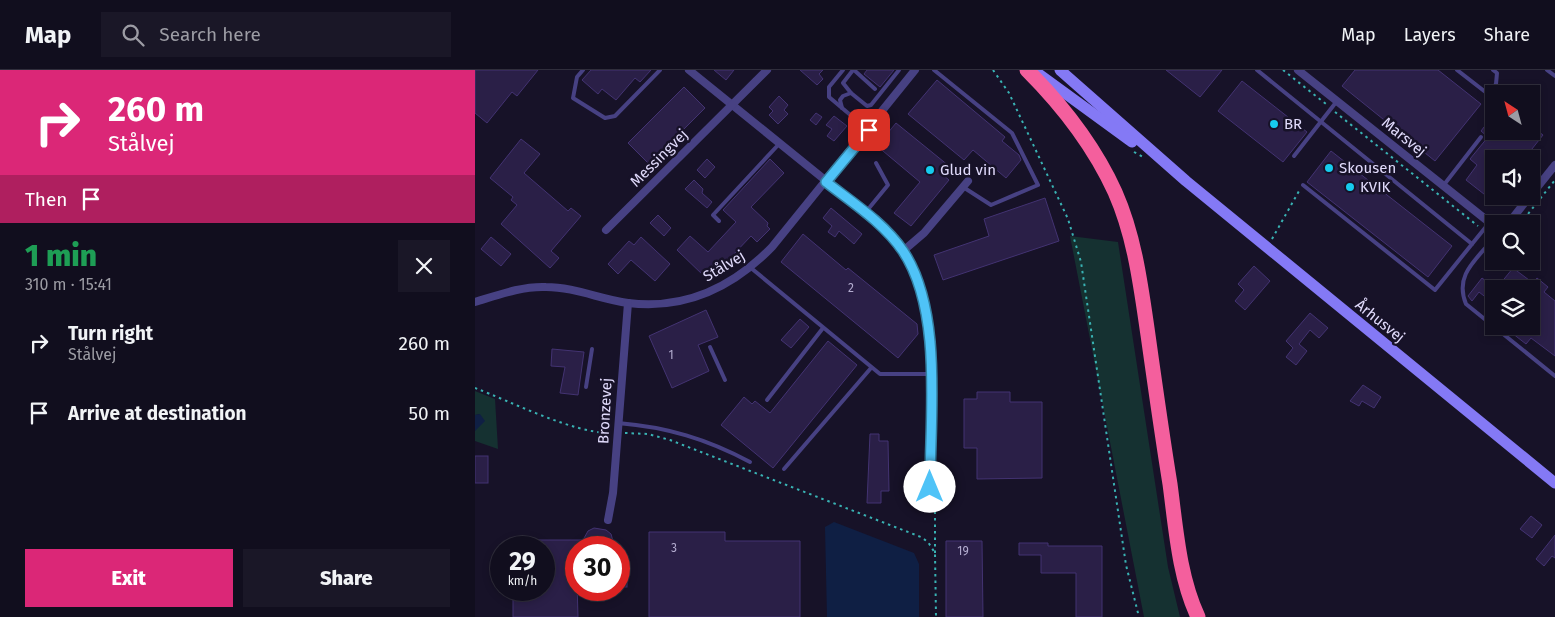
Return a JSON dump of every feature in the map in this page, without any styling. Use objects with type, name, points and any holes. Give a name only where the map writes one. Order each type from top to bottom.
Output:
[{"type":"highway","points":[[1027,70],[1063,108],[1088,143],[1108,179],[1125,218],[1142,297],[1181,561],[1189,594],[1198,617]]},
{"type":"main road","name":"Århusvej","points":[[1033,70],[1186,182],[1554,482]]},
{"type":"main road","points":[[1052,70],[1091,96]]},
{"type":"main road","name":"Århusvej","points":[[1060,70],[1186,182]]},
{"type":"main road","points":[[1065,70],[1091,96]]},
{"type":"street","points":[[689,70],[882,226],[903,251],[917,277],[931,336],[930,487]]},
{"type":"street","name":"Messingvej","points":[[606,230],[767,70]]},
{"type":"street","name":"Stålvej","points":[[908,82],[915,70]]},
{"type":"street","name":"Stålvej","points":[[475,302],[513,291],[545,287],[584,292],[628,303],[659,304],[683,300],[719,288],[751,268],[772,248],[908,82],[921,70]]},
{"type":"street","name":"Marsvej","points":[[1297,70],[1485,219]]},
{"type":"street","points":[[1540,184],[1555,165]]},
{"type":"street","points":[[903,251],[924,233],[966,184]]},
{"type":"street","points":[[1515,215],[1524,205]]},
{"type":"street","name":"Bronzevej","points":[[608,520],[613,492],[628,303]]},
{"type":"lane","points":[[583,70],[577,76],[573,98],[605,118],[615,116],[660,70]]},
{"type":"lane","points":[[843,70],[829,87],[827,92],[829,97],[869,130]]},
{"type":"lane","points":[[875,89],[853,70],[843,82],[851,93],[867,106],[871,105],[899,70]]},
{"type":"lane","points":[[934,70],[1012,133],[1038,185],[991,205],[966,184]]},
{"type":"lane","points":[[1257,70],[1472,244]]},
{"type":"lane","points":[[1457,70],[1488,94],[1496,84],[1497,73],[1493,70]]},
{"type":"lane","points":[[1547,70],[1555,76]]},
{"type":"lane","points":[[842,108],[840,100],[843,96],[851,93]]},
{"type":"lane","points":[[1294,156],[1337,102]]},
{"type":"lane","points":[[1443,186],[1481,137]]},
{"type":"lane","points":[[719,221],[713,215],[779,144]]},
{"type":"lane","points":[[865,213],[888,185],[876,163]]},
{"type":"lane","points":[[1303,185],[1435,290],[1483,230]]},
{"type":"lane","points":[[1485,249],[1462,278],[1461,292],[1466,304],[1555,376]]},
{"type":"lane","points":[[751,268],[880,374],[931,374]]},
{"type":"lane","points":[[767,400],[823,328]]},
{"type":"lane","points":[[710,347],[725,380]]},
{"type":"lane","points":[[586,387],[591,350]]},
{"type":"lane","points":[[784,469],[871,368]]},
{"type":"lane","points":[[618,423],[652,425],[714,443],[750,462]]},
{"type":"path","points":[[993,70],[1009,93],[1068,219],[1081,262],[1126,565],[1139,617]]},
{"type":"path","points":[[1283,70],[1483,230]]},
{"type":"path","points":[[1130,149],[1146,159]]},
{"type":"path","points":[[1527,215],[1555,180]]},
{"type":"path","points":[[1267,247],[1303,185]]},
{"type":"path","points":[[475,388],[579,428],[597,433],[647,434],[670,440],[921,537],[928,542],[935,553]]},
{"type":"path","points":[[930,487],[935,487],[936,617]]},
{"type":"green space","points":[[1070,236],[1118,242],[1168,567],[1180,617],[1144,617]]},
{"type":"green space","points":[[475,391],[495,399],[498,449],[475,441],[475,431],[480,414],[475,415]]},
{"type":"water","points":[[480,414],[485,421],[475,431],[475,415]]},
{"type":"water","points":[[834,522],[914,553],[919,564],[919,617],[827,617],[825,527]]},
{"type":"building","points":[[475,70],[538,70],[517,96],[512,92],[487,123],[475,113]]},
{"type":"building","points":[[591,70],[651,70],[640,82],[635,78],[616,100],[602,89],[598,94],[582,80]]},
{"type":"building","points":[[714,70],[734,70],[726,80]]},
{"type":"building","points":[[800,70],[823,70],[819,74],[823,79],[817,85]]},
{"type":"building","points":[[867,70],[894,70],[880,87],[864,74]]},
{"type":"building","points":[[1166,70],[1222,70],[1200,97]]},
{"type":"building","points":[[1355,70],[1438,70],[1481,104],[1435,161],[1342,86]]},
{"type":"building","points":[[937,80],[1005,137],[1002,141],[1019,155],[1021,160],[1006,178],[973,150],[964,160],[908,114]]},
{"type":"building","points":[[1242,81],[1307,132],[1283,162],[1218,111]]},
{"type":"building","points":[[684,87],[705,108],[649,164],[628,143]]},
{"type":"building","points":[[779,96],[788,105],[784,110],[788,114],[778,124],[769,115],[773,111],[769,107]]},
{"type":"building","points":[[816,113],[822,117],[816,125],[810,120]]},
{"type":"building","points":[[834,116],[847,126],[834,141],[827,136],[832,129],[826,125]]},
{"type":"building","points":[[896,123],[949,166],[942,174],[949,180],[911,226],[894,213],[920,182],[877,146]]},
{"type":"building","points":[[1485,126],[1485,134],[1481,131]]},
{"type":"building","points":[[521,139],[540,154],[524,173],[568,211],[571,208],[581,216],[551,251],[559,258],[550,268],[501,224],[517,205],[511,200],[513,197],[490,178]]},
{"type":"building","points":[[1486,140],[1539,140],[1531,150],[1485,150],[1485,195],[1466,180],[1477,165],[1470,159]]},
{"type":"building","points":[[1331,151],[1452,246],[1428,277],[1307,182]]},
{"type":"building","points":[[707,159],[715,167],[705,178],[697,170]]},
{"type":"building","points":[[770,159],[784,173],[751,207],[768,223],[767,226],[770,229],[757,242],[751,236],[714,275],[705,277],[677,250],[690,236],[708,252],[736,222],[723,210]]},
{"type":"building","points":[[694,180],[703,189],[702,193],[712,202],[707,208],[685,189]]},
{"type":"building","points":[[1045,198],[1059,241],[943,280],[934,255],[989,236],[984,219]]},
{"type":"building","points":[[831,208],[862,234],[854,244],[839,231],[835,237],[828,232],[832,226],[823,218]]},
{"type":"building","points":[[658,215],[671,228],[664,236],[650,223]]},
{"type":"building","points":[[803,234],[846,270],[848,268],[917,324],[918,334],[898,358],[781,262]]},
{"type":"building","points":[[491,237],[511,254],[501,266],[481,249]]},
{"type":"building","points":[[641,237],[670,264],[655,281],[631,260],[618,274],[608,264],[629,241],[634,245]]},
{"type":"building","points":[[1254,266],[1270,281],[1245,310],[1235,301],[1244,290],[1238,284]]},
{"type":"building","points":[[1511,270],[1516,270],[1529,280],[1503,280]]},
{"type":"building","points":[[1482,278],[1485,280],[1485,297],[1479,292],[1472,301],[1468,296]]},
{"type":"building","points":[[1540,280],[1548,287],[1544,292],[1555,301],[1555,356],[1531,338],[1526,344],[1514,335],[1540,335]]},
{"type":"building","points":[[706,310],[718,337],[698,345],[709,371],[672,388],[649,336]]},
{"type":"building","points":[[1310,313],[1328,328],[1319,338],[1310,330],[1299,344],[1307,351],[1296,365],[1286,357],[1293,348],[1286,341]]},
{"type":"building","points":[[800,319],[809,327],[791,348],[781,340]]},
{"type":"building","points":[[828,341],[857,365],[773,468],[721,425],[744,397],[752,404],[755,401],[770,413]]},
{"type":"building","points":[[552,349],[584,352],[578,395],[560,393],[565,367],[551,366]]},
{"type":"building","points":[[1363,385],[1381,397],[1374,408],[1362,401],[1359,406],[1350,401]]},
{"type":"building","points":[[977,392],[1010,392],[1010,402],[1042,402],[1042,478],[977,479],[977,448],[964,448],[964,399],[977,399]]},
{"type":"building","points":[[870,434],[879,434],[879,441],[888,441],[889,491],[881,491],[881,503],[867,503]]},
{"type":"building","points":[[475,456],[488,456],[488,483],[475,483]]},
{"type":"building","points":[[1531,516],[1542,525],[1532,538],[1520,529]]},
{"type":"building","points":[[594,528],[606,530],[612,536],[585,536],[588,531]]},
{"type":"building","points":[[649,532],[725,532],[725,541],[800,541],[800,617],[649,617]]},
{"type":"building","points":[[1555,535],[1555,558],[1552,556],[1544,566],[1536,559]]},
{"type":"building","points":[[555,540],[565,540],[565,601],[578,601],[578,617],[513,617],[513,601],[555,601]]},
{"type":"building","points":[[946,541],[982,541],[983,617],[946,617]]},
{"type":"building","points":[[1019,543],[1048,543],[1048,546],[1102,546],[1102,617],[1076,617],[1076,573],[1041,573],[1041,555],[1019,555]]},
{"type":"place","name":"BR","points":[[1274,124]]},
{"type":"place","name":"Skousen","points":[[1329,168]]},
{"type":"place","name":"Glud vin","points":[[930,170]]},
{"type":"place","name":"KVIK","points":[[1350,187]]},
{"type":"route","points":[[869,130],[826,182],[882,226],[903,251],[917,277],[931,336],[930,487]]}]
